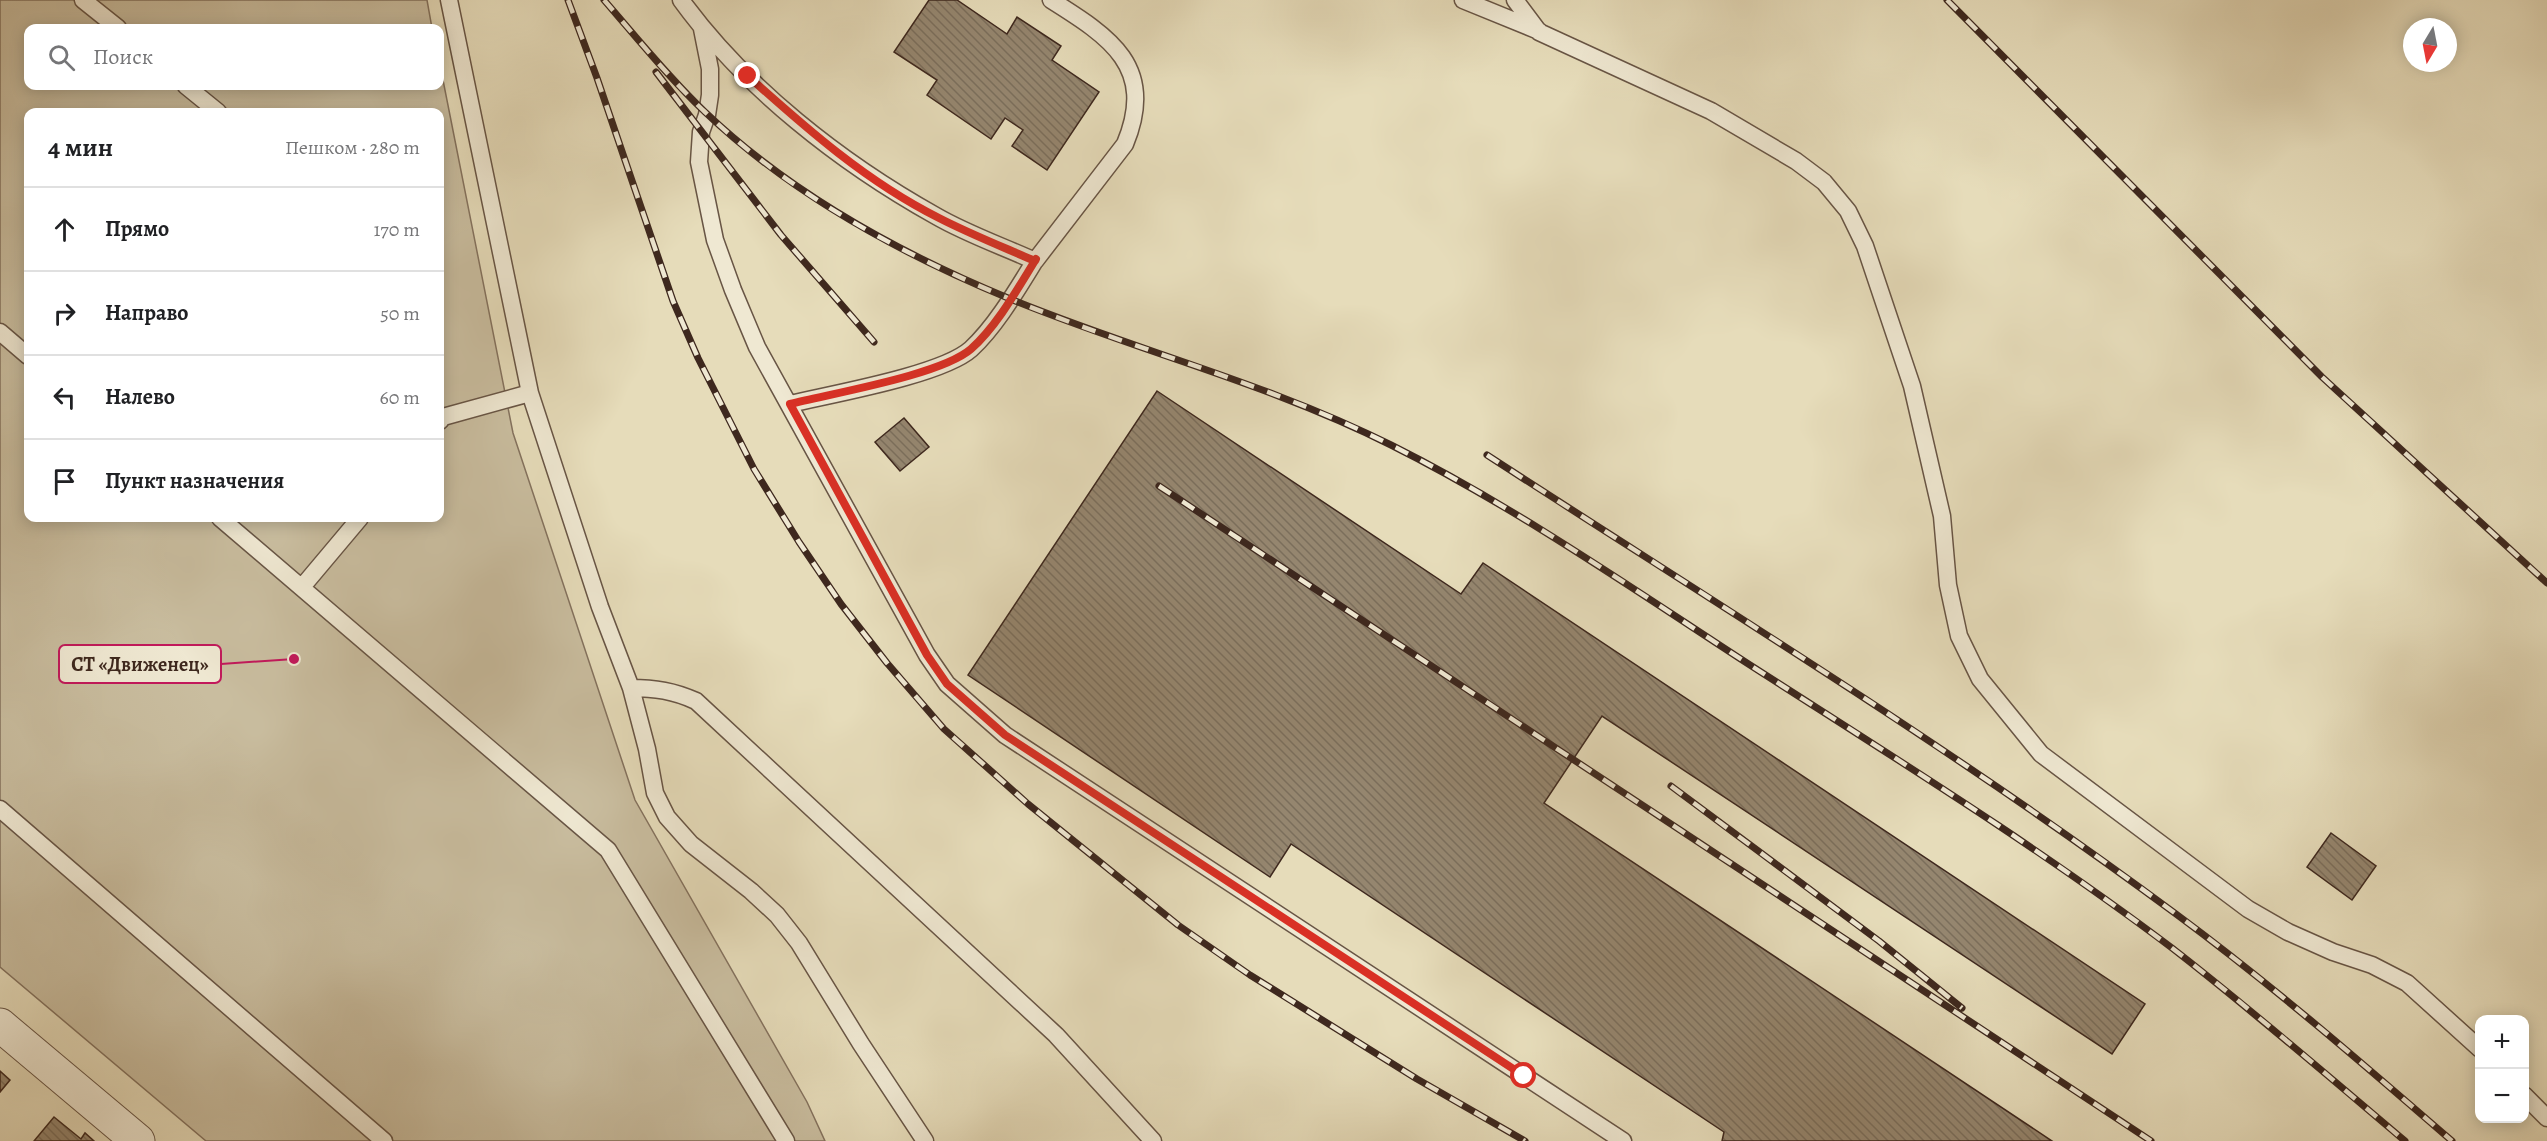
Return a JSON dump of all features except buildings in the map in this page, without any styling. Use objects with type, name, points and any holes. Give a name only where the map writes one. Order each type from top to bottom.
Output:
[{"type":"street","points":[[0,1025],[138,1141]]},
{"type":"lane","points":[[83,0],[113,24]]},
{"type":"lane","points":[[449,0],[530,393],[600,607],[631,688],[647,749],[655,793],[667,817],[690,844],[751,891],[777,915],[799,943],[925,1141]]},
{"type":"lane","points":[[681,0],[702,29],[748,76],[817,137],[869,176],[938,218],[1035,261],[1036,259]]},
{"type":"lane","points":[[790,404],[945,364],[970,349],[1125,144],[1134,122],[1137,99],[1131,71],[1108,40],[1051,0]]},
{"type":"lane","points":[[1463,0],[1539,32],[1711,111],[1759,138],[1824,182],[1848,211],[1869,257],[1912,386],[1942,516],[1948,585],[1959,636],[1980,679],[2041,754],[2248,909],[2288,932],[2333,952],[2372,965],[2407,983],[2475,1044]]},
{"type":"lane","points":[[1515,0],[1539,32]]},
{"type":"lane","points":[[702,29],[710,69],[710,95],[701,132],[699,162],[708,210],[732,290],[757,347],[927,655],[947,684],[1005,735],[1623,1141]]},
{"type":"lane","points":[[191,90],[213,108]]},
{"type":"lane","points":[[0,332],[24,353]]},
{"type":"lane","points":[[444,417],[530,393]]},
{"type":"lane","points":[[225,522],[608,850],[786,1141]]},
{"type":"lane","points":[[302,587],[357,522]]},
{"type":"lane","points":[[631,688],[654,688],[678,693],[696,701],[1056,1035],[1153,1141]]},
{"type":"lane","points":[[0,809],[384,1141]]},
{"type":"lane","points":[[2529,1100],[2547,1118]]},
{"type":"shaded area","points":[[0,0],[427,0],[431,24],[24,24],[24,90],[444,90],[444,85],[513,433],[635,800],[807,1102],[825,1141],[206,1141],[0,967]]},
{"type":"railway","points":[[568,0],[673,301],[698,358],[754,469],[799,542],[841,604],[887,663],[944,729],[1028,804],[1178,925],[1250,975],[1417,1079],[1525,1141]]},
{"type":"railway","points":[[604,0],[666,72],[705,112],[738,142],[810,195],[887,241],[967,280],[1056,317],[1297,403],[1391,445],[1484,495],[1964,803],[2121,910],[2202,971],[2405,1141]]},
{"type":"railway","points":[[1947,0],[2322,377],[2547,583]]},
{"type":"railway","points":[[656,72],[781,235],[874,342]]},
{"type":"railway","points":[[1487,455],[1835,679],[2092,853],[2247,968],[2452,1141]]},
{"type":"railway","points":[[1159,486],[2151,1141]]},
{"type":"railway","points":[[1671,786],[1879,941],[1962,1008]]},
{"type":"place","name":"СТ «Движенец»","points":[[294,659]]},
{"type":"route","points":[[748,76],[817,137],[869,176],[938,218],[1016,252],[1035,261],[1036,259],[1023,279],[1010,299],[990,326],[970,349],[945,364],[790,404],[927,655],[947,684],[1005,735],[1524,1076]]}]
